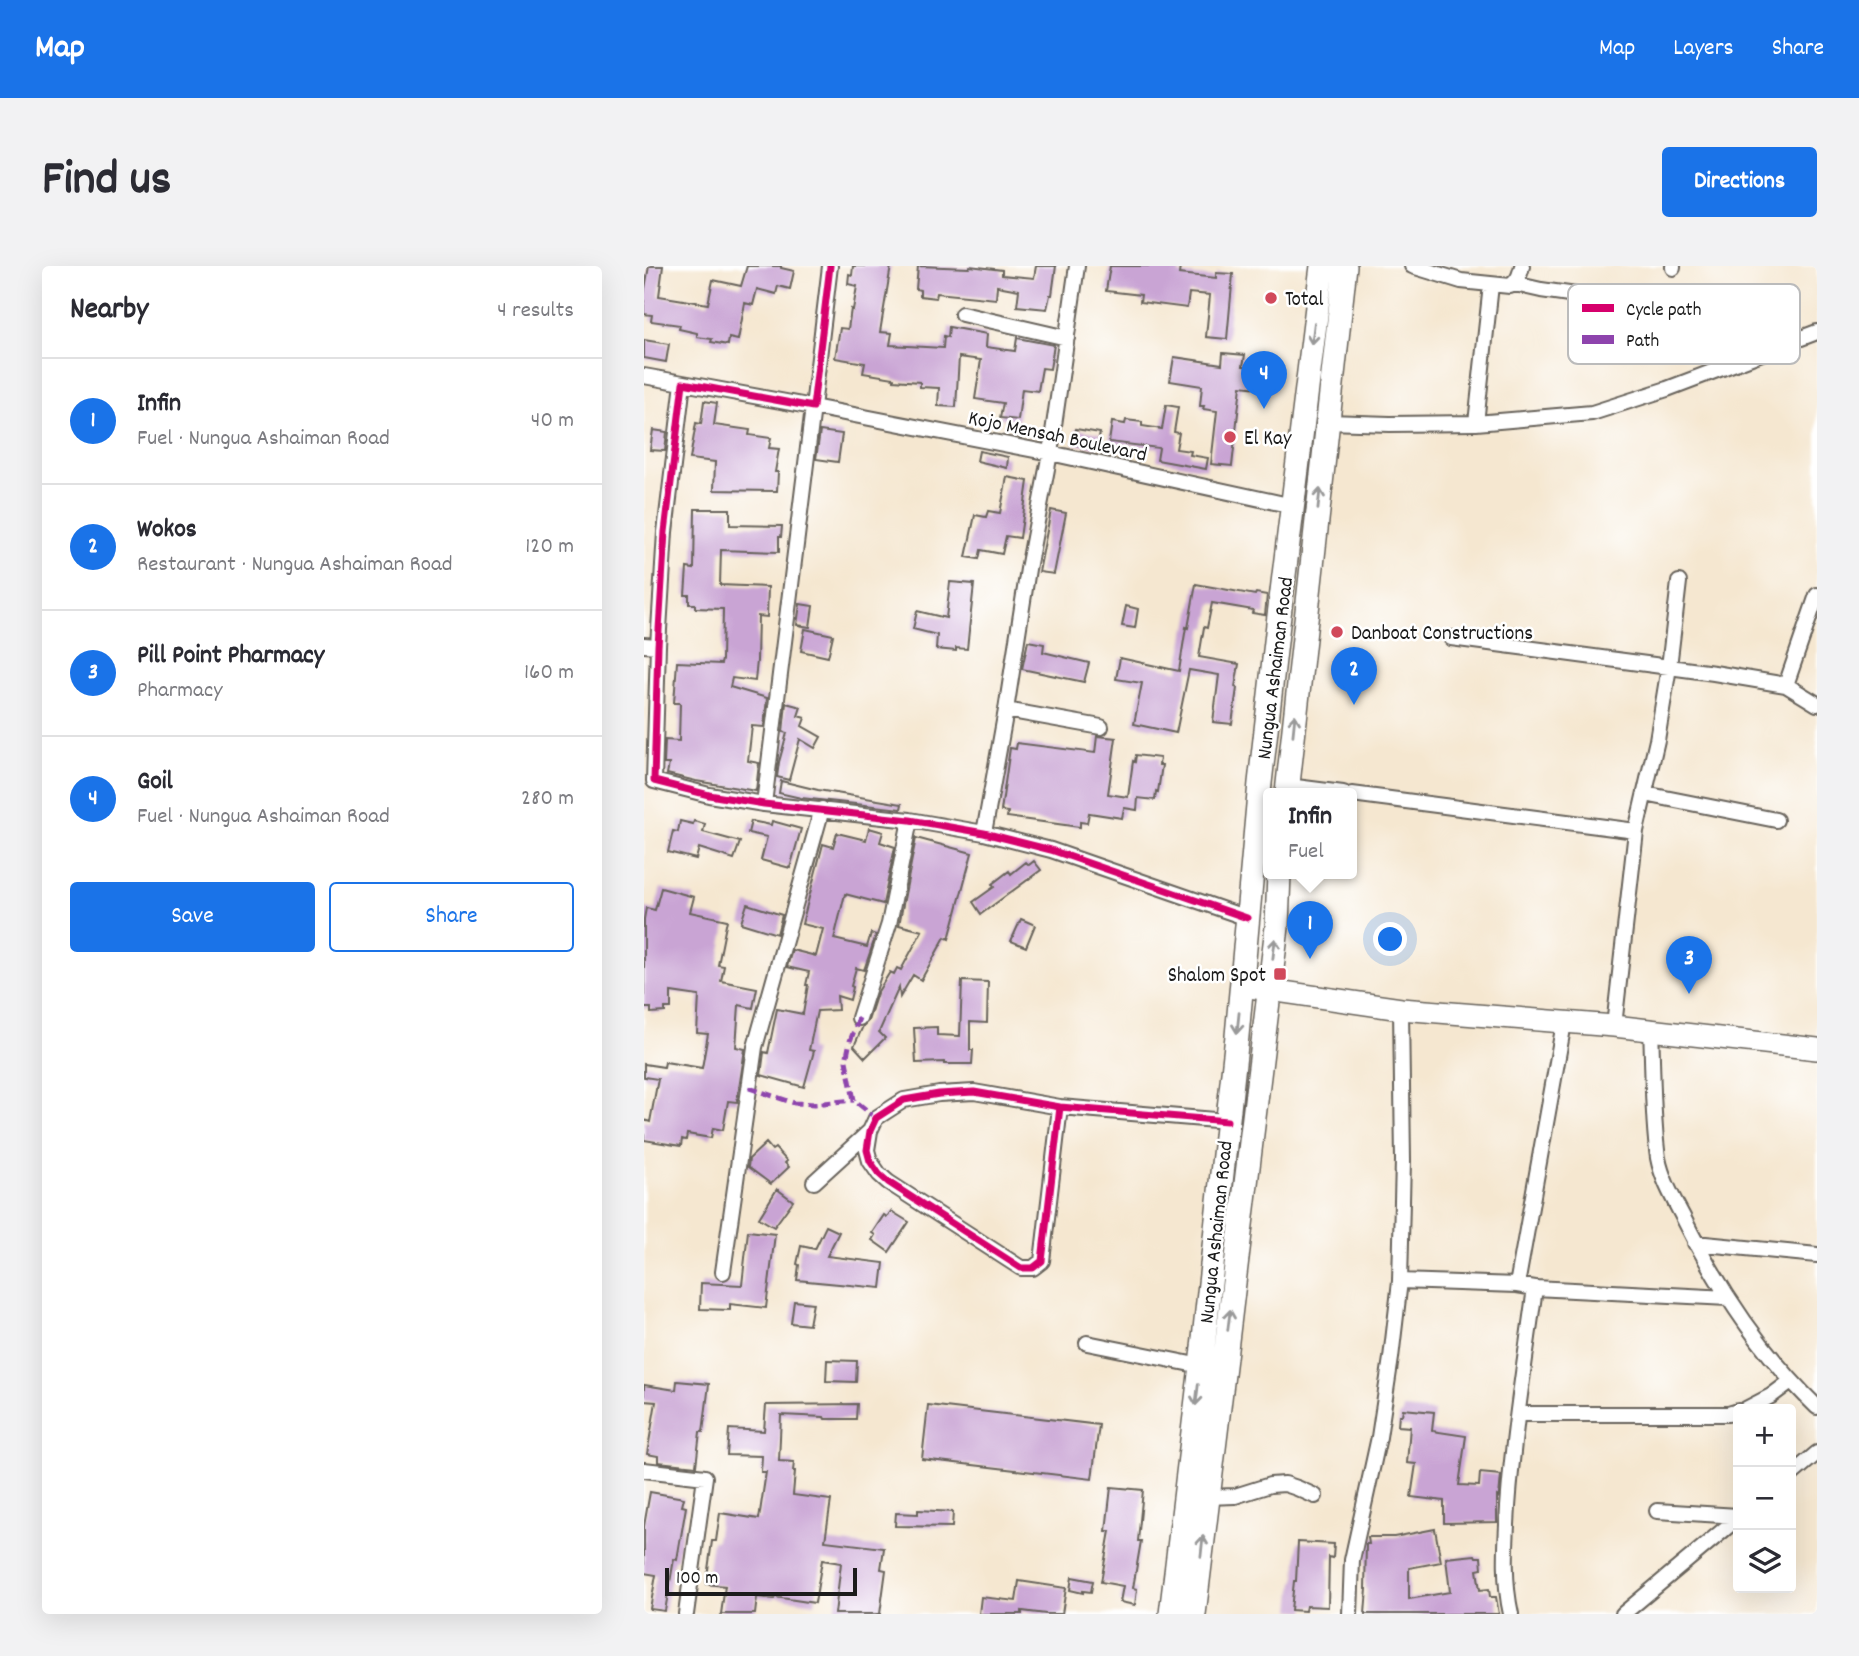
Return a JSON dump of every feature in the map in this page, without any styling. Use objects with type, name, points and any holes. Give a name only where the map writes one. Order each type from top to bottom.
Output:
[{"type":"main road","name":"Nungua Ashaiman Road","points":[[1171,1614],[1242,986],[1279,611],[1322,266]]},
{"type":"main road","name":"Nungua Ashaiman Road","points":[[1287,788],[1345,266]]},
{"type":"main road","name":"Nungua Ashaiman Road","points":[[1194,1614],[1270,989],[1279,879]]},
{"type":"street","points":[[764,804],[830,266]]},
{"type":"street","points":[[984,833],[1050,453],[1077,266]]},
{"type":"street","points":[[1412,266],[1461,281],[1491,285],[1515,284],[1568,294]]},
{"type":"street","points":[[1515,284],[1521,266]]},
{"type":"street","points":[[1476,423],[1491,285]]},
{"type":"street","points":[[962,314],[1067,338]]},
{"type":"street","points":[[1800,338],[1817,332]]},
{"type":"street","points":[[1328,422],[1476,423],[1592,413],[1733,364]]},
{"type":"street","points":[[644,376],[682,383],[651,646],[649,781],[764,804],[910,820],[984,833],[1051,850],[1247,918]]},
{"type":"street","name":"Kojo Mensah Boulevard","points":[[682,383],[1050,453],[1293,506]]},
{"type":"street","points":[[1614,1026],[1636,831],[1657,740],[1679,582]]},
{"type":"street","points":[[1786,685],[1817,595]]},
{"type":"street","points":[[1451,638],[1786,685],[1817,704]]},
{"type":"street","points":[[1006,710],[1101,727]]},
{"type":"street","points":[[1645,794],[1776,820]]},
{"type":"street","points":[[1357,795],[1636,831]]},
{"type":"street","points":[[723,1272],[755,1047],[822,809]]},
{"type":"street","points":[[859,1018],[889,924],[910,820]]},
{"type":"street","points":[[1242,986],[1401,1009],[1614,1026],[1817,1049]]},
{"type":"street","points":[[1350,1614],[1352,1560],[1379,1437],[1400,1281],[1403,1148],[1401,1009]]},
{"type":"street","points":[[1517,1285],[1564,1023]]},
{"type":"street","points":[[1651,1030],[1654,1112],[1659,1159],[1665,1181],[1695,1243],[1728,1298],[1791,1381],[1817,1407]]},
{"type":"street","points":[[1059,1107],[1042,1261],[1033,1268],[1021,1268],[888,1182],[878,1174],[867,1150],[870,1131],[876,1118],[904,1100],[939,1094],[974,1093],[1059,1107],[1227,1121]]},
{"type":"street","points":[[814,1182],[870,1131]]},
{"type":"street","points":[[1695,1243],[1817,1255]]},
{"type":"street","points":[[1400,1281],[1728,1298]]},
{"type":"street","points":[[1511,1614],[1506,1581],[1506,1542],[1511,1465],[1535,1288]]},
{"type":"street","points":[[1087,1343],[1201,1366]]},
{"type":"street","points":[[1756,1404],[1791,1381]]},
{"type":"street","points":[[1518,1414],[1733,1412]]},
{"type":"street","points":[[1796,1471],[1817,1453]]},
{"type":"street","points":[[644,1470],[705,1477],[686,1614]]},
{"type":"street","points":[[1207,1497],[1235,1496],[1270,1485],[1284,1484],[1315,1496]]},
{"type":"street","points":[[1657,1511],[1733,1517]]},
{"type":"street","points":[[1623,1614],[1733,1521]]},
{"type":"building","points":[[649,266],[663,266],[659,296],[708,304],[713,280],[741,286],[747,266],[781,266],[794,271],[790,289],[778,286],[776,294],[757,289],[753,305],[745,303],[738,340],[729,338],[728,345],[697,337],[697,333],[679,329],[680,325],[651,321],[652,315],[644,314]]},
{"type":"building","points":[[853,266],[891,266],[880,332],[892,333],[890,345],[943,348],[944,336],[948,337],[949,327],[987,334],[986,347],[1015,351],[1017,338],[1054,345],[1050,369],[1042,368],[1038,391],[1022,389],[1018,420],[1000,418],[1003,403],[975,399],[981,360],[959,357],[956,407],[938,406],[939,388],[920,387],[920,382],[863,373],[865,363],[835,358],[840,328],[848,329],[851,309],[853,310],[857,286],[848,284]]},
{"type":"building","points":[[918,266],[970,266],[1002,270],[1002,275],[1034,278],[1036,266],[1056,266],[1047,309],[1017,306],[1019,290],[997,286],[996,299],[937,293],[936,298],[920,296],[920,290],[916,289]]},
{"type":"building","points":[[1110,266],[1180,267],[1179,274],[1216,278],[1216,273],[1233,274],[1227,339],[1206,337],[1210,295],[1189,293],[1187,308],[1140,302],[1141,295],[1106,291]]},
{"type":"building","points":[[644,340],[669,344],[666,362],[644,358]]},
{"type":"building","points":[[1223,353],[1245,355],[1243,366],[1277,371],[1275,390],[1241,386],[1232,466],[1211,464],[1217,411],[1200,406],[1202,386],[1170,381],[1174,357],[1222,364]]},
{"type":"building","points":[[704,401],[717,403],[714,425],[750,430],[749,435],[771,438],[769,448],[779,449],[775,472],[778,472],[777,491],[714,490],[715,462],[690,459],[696,423],[701,424]]},
{"type":"building","points":[[1166,405],[1178,407],[1174,432],[1179,433],[1176,449],[1191,451],[1190,455],[1208,458],[1206,469],[1157,460],[1159,448],[1109,442],[1112,422],[1142,422],[1142,426],[1162,429]]},
{"type":"building","points":[[1076,429],[1100,433],[1097,448],[1073,444]]},
{"type":"building","points":[[653,430],[667,432],[665,451],[650,450]]},
{"type":"building","points":[[820,431],[842,434],[838,462],[816,459]]},
{"type":"building","points":[[979,451],[1008,457],[1007,468],[977,461]]},
{"type":"building","points":[[1007,477],[1028,481],[1020,538],[1006,536],[1002,554],[981,550],[979,559],[966,557],[975,515],[986,517],[988,511],[1000,513]]},
{"type":"building","points":[[695,509],[730,509],[730,525],[782,526],[779,552],[721,550],[720,585],[768,587],[767,617],[758,616],[755,681],[732,678],[730,687],[767,698],[764,727],[752,726],[748,761],[759,763],[756,791],[667,774],[669,764],[664,764],[665,740],[679,741],[680,703],[674,703],[677,662],[721,664],[722,660],[723,609],[695,608],[695,604],[689,604],[689,595],[685,595],[687,568],[694,569]]},
{"type":"building","points":[[1051,510],[1066,513],[1054,574],[1039,572]]},
{"type":"building","points":[[950,582],[974,584],[967,649],[956,648],[956,651],[936,649],[937,635],[913,629],[917,611],[946,618]]},
{"type":"building","points":[[1196,584],[1267,595],[1265,615],[1252,613],[1253,610],[1212,603],[1207,628],[1204,627],[1199,657],[1239,664],[1232,724],[1213,722],[1219,675],[1189,670],[1176,733],[1134,724],[1142,683],[1116,679],[1120,658],[1179,671]]},
{"type":"building","points":[[800,604],[813,606],[810,627],[797,625]]},
{"type":"building","points":[[1126,606],[1138,609],[1135,628],[1122,626]]},
{"type":"building","points":[[805,629],[833,635],[828,657],[801,651]]},
{"type":"building","points":[[1028,641],[1044,644],[1043,652],[1089,663],[1084,682],[1022,669]]},
{"type":"building","points":[[786,703],[801,707],[798,716],[805,718],[802,726],[821,737],[815,748],[800,739],[789,780],[777,777],[787,733],[783,732]]},
{"type":"building","points":[[1097,736],[1116,738],[1108,794],[1128,797],[1136,755],[1160,758],[1159,765],[1162,765],[1155,800],[1138,798],[1137,810],[1124,808],[1122,818],[1089,813],[1087,823],[1080,822],[1080,827],[1007,817],[1008,812],[1001,811],[1010,748],[1016,749],[1017,743],[1095,753]]},
{"type":"building","points":[[781,781],[902,804],[901,809],[779,793]]},
{"type":"building","points":[[680,821],[705,824],[703,832],[740,842],[734,859],[699,848],[696,859],[668,852],[673,831],[678,832]]},
{"type":"building","points":[[751,821],[771,825],[772,821],[801,829],[790,868],[761,860],[767,837],[748,833]]},
{"type":"building","points":[[869,828],[883,832],[880,842],[895,847],[883,904],[845,894],[834,939],[867,947],[871,933],[876,935],[864,970],[856,968],[850,1000],[837,996],[838,1010],[817,1011],[809,1050],[814,1051],[804,1087],[761,1075],[764,1052],[768,1053],[777,1009],[803,1014],[809,972],[787,967],[792,950],[816,956],[823,929],[802,924],[823,844],[833,847],[837,833],[866,840]]},
{"type":"building","points":[[916,838],[972,853],[949,939],[945,937],[921,980],[913,975],[900,997],[899,987],[879,1032],[885,1038],[865,1058],[854,1046],[868,1021],[877,993],[890,972],[894,974],[897,968],[901,970],[922,931],[899,925]]},
{"type":"building","points":[[1034,861],[1041,870],[981,914],[973,902],[994,887],[992,884],[1009,871],[1011,874],[1026,862],[1029,865]]},
{"type":"building","points":[[661,888],[694,897],[690,912],[727,920],[718,965],[724,966],[721,981],[757,988],[753,1008],[739,1005],[736,1047],[745,1049],[737,1102],[728,1101],[723,1130],[713,1128],[711,1138],[687,1134],[686,1140],[682,1139],[681,1146],[644,1140],[644,1120],[650,1122],[658,1079],[644,1077],[644,1064],[664,1067],[665,1062],[702,1068],[708,1034],[697,1033],[699,996],[671,992],[671,1008],[665,1008],[665,1012],[651,1013],[651,1008],[644,1008],[644,919],[646,908],[655,910]]},
{"type":"building","points":[[747,904],[782,915],[777,934],[741,923]]},
{"type":"building","points":[[1021,919],[1035,925],[1026,947],[1011,941]]},
{"type":"building","points":[[962,981],[988,982],[987,1023],[970,1022],[972,1064],[916,1063],[914,1028],[937,1027],[937,1035],[960,1036]]},
{"type":"building","points":[[766,1143],[772,1150],[775,1148],[789,1167],[771,1184],[748,1167],[749,1159]]},
{"type":"building","points":[[777,1189],[793,1201],[774,1227],[759,1218]]},
{"type":"building","points":[[891,1211],[909,1222],[889,1252],[872,1240],[875,1235],[872,1233],[884,1215],[887,1217]]},
{"type":"building","points":[[826,1226],[839,1232],[827,1256],[884,1263],[881,1288],[797,1280],[801,1246],[815,1249]]},
{"type":"building","points":[[748,1231],[775,1234],[766,1308],[730,1304],[730,1310],[700,1309],[701,1283],[742,1285]]},
{"type":"building","points":[[794,1301],[813,1303],[809,1325],[791,1323]]},
{"type":"building","points":[[827,1360],[857,1361],[856,1382],[826,1381]]},
{"type":"building","points":[[677,1381],[709,1384],[696,1466],[658,1462],[658,1456],[647,1454],[656,1402],[644,1401],[644,1385],[676,1390]]},
{"type":"building","points":[[857,1404],[856,1419],[781,1415],[779,1461],[794,1462],[793,1495],[831,1500],[825,1541],[884,1548],[881,1569],[886,1570],[880,1614],[835,1614],[841,1563],[822,1560],[815,1603],[757,1597],[755,1614],[721,1614],[725,1586],[706,1584],[712,1541],[716,1541],[720,1513],[759,1519],[766,1472],[761,1472],[762,1456],[727,1455],[729,1429],[764,1431],[766,1405]]},
{"type":"building","points":[[928,1405],[1099,1425],[1092,1479],[922,1459]]},
{"type":"building","points":[[1403,1409],[1434,1412],[1432,1431],[1466,1436],[1459,1485],[1479,1486],[1480,1473],[1501,1475],[1499,1497],[1497,1496],[1497,1522],[1444,1523],[1444,1501],[1411,1497],[1416,1464],[1407,1463],[1410,1427],[1398,1426],[1399,1415],[1402,1415]]},
{"type":"building","points":[[1111,1487],[1143,1490],[1138,1541],[1141,1541],[1133,1588],[1137,1589],[1135,1605],[1120,1602],[1123,1586],[1101,1582],[1110,1531],[1106,1531]]},
{"type":"building","points":[[650,1492],[684,1498],[682,1506],[686,1507],[665,1611],[650,1609],[656,1575],[644,1573],[644,1526]]},
{"type":"building","points":[[918,1510],[953,1512],[952,1527],[895,1526],[896,1513],[918,1514]]},
{"type":"building","points":[[1435,1529],[1441,1562],[1409,1568],[1409,1599],[1450,1592],[1446,1558],[1475,1555],[1481,1557],[1482,1569],[1477,1570],[1480,1590],[1489,1589],[1490,1597],[1496,1597],[1499,1614],[1365,1614],[1368,1537],[1394,1537]]},
{"type":"building","points":[[1298,1542],[1334,1544],[1333,1558],[1329,1557],[1328,1607],[1306,1606],[1305,1611],[1291,1610]]},
{"type":"building","points":[[1072,1577],[1093,1581],[1091,1592],[1070,1590]]},
{"type":"building","points":[[1019,1581],[1066,1588],[1062,1614],[1022,1611],[1022,1614],[979,1614],[981,1597],[1016,1601]]},
{"type":"marked path","points":[[859,1018],[846,1061],[854,1100],[876,1118]]},
{"type":"marked path","points":[[749,1088],[794,1103],[854,1100]]},
{"type":"cycle path","points":[[830,266],[813,407],[683,383],[665,532],[654,781],[709,795],[764,804],[910,820],[984,833],[1051,850],[1247,918]]},
{"type":"cycle path","points":[[1060,1107],[1042,1261],[1033,1268],[1021,1268],[888,1182],[870,1161],[867,1150],[870,1131],[876,1118],[904,1100],[939,1094],[974,1092],[1060,1107],[1227,1121]]},
{"type":"place","name":"Total","points":[[1271,298]]},
{"type":"place","name":"Goil","points":[[1264,409]]},
{"type":"place","name":"El Kay","points":[[1230,437]]},
{"type":"place","name":"Danboat Constructions","points":[[1337,632]]},
{"type":"place","name":"Wokos","points":[[1354,705]]},
{"type":"place","name":"Infin","points":[[1310,959]]},
{"type":"place","name":"Shalom Spot","points":[[1280,974]]},
{"type":"place","name":"Pill Point Pharmacy","points":[[1689,994]]}]
